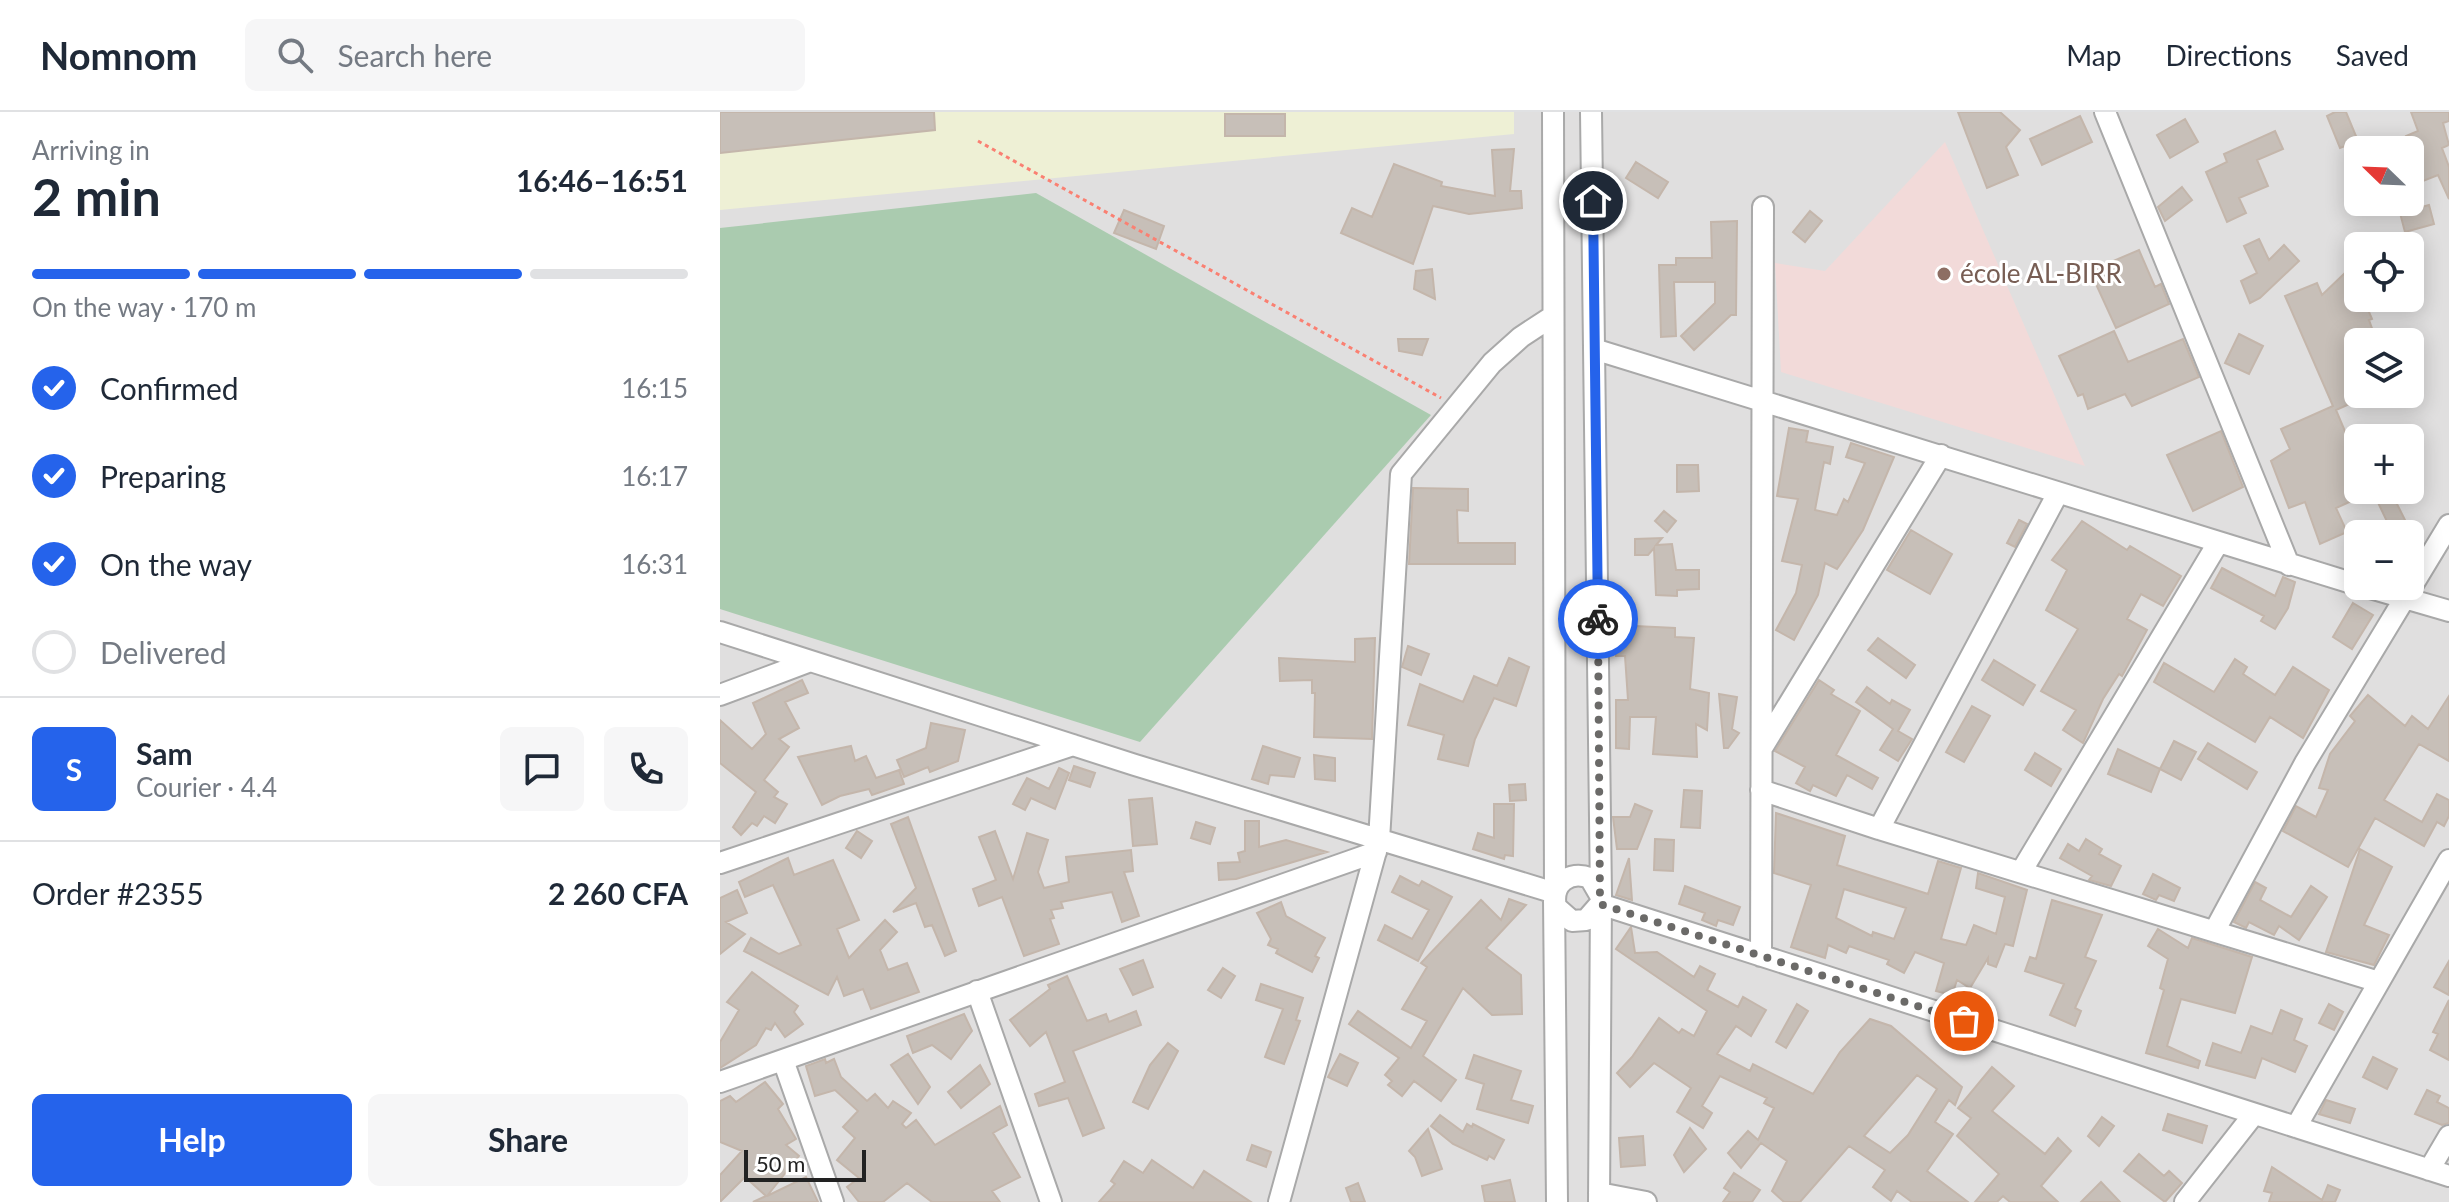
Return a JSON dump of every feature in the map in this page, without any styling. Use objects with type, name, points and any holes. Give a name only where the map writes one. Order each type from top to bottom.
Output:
[{"type":"street","points":[[1553,112],[1557,1202]]},
{"type":"street","points":[[1591,112],[1597,350],[1601,900],[1599,1198],[1646,1202]]},
{"type":"street","points":[[2105,112],[2289,565]]},
{"type":"street","points":[[1761,956],[1763,207]]},
{"type":"street","points":[[1279,1202],[1378,846],[1401,474],[1455,406],[1511,346],[1553,316]]},
{"type":"street","points":[[1597,350],[2344,580]]},
{"type":"street","points":[[1761,749],[1941,455]]},
{"type":"street","points":[[1879,829],[2058,493]]},
{"type":"street","points":[[2424,567],[2449,525]]},
{"type":"street","points":[[2021,872],[2218,543]]},
{"type":"street","points":[[2215,930],[2305,763],[2405,600]]},
{"type":"street","points":[[2413,600],[2449,611]]},
{"type":"street","points":[[720,632],[1378,846],[1555,896]]},
{"type":"street","points":[[720,695],[808,662]]},
{"type":"street","points":[[720,863],[1073,745]]},
{"type":"street","points":[[1761,790],[2379,982]]},
{"type":"street","points":[[720,1082],[1378,846]]},
{"type":"street","points":[[2296,1127],[2449,860]]},
{"type":"street","points":[[1584,876],[1596,883],[1601,900],[1593,916],[1579,922],[1560,913],[1555,896],[1563,880],[1584,876]]},
{"type":"street","points":[[1601,900],[1761,956],[2449,1176]]},
{"type":"street","points":[[977,991],[1051,1202]]},
{"type":"street","points":[[783,1060],[833,1202]]},
{"type":"street","points":[[2185,1202],[2254,1114]]},
{"type":"street","points":[[2429,1170],[2449,1136]]},
{"type":"path","points":[[978,141],[1455,406]]},
{"type":"shaded area","points":[[720,112],[2449,112],[2449,1202],[720,1202]]},
{"type":"shaded area","points":[[1945,142],[2085,466],[1781,372],[1775,263],[1825,271]]},
{"type":"green space","points":[[720,112],[1514,112],[1514,134],[720,210]]},
{"type":"green space","points":[[1036,193],[1431,415],[1140,742],[720,609],[720,228]]},
{"type":"building","points":[[720,112],[934,112],[935,130],[720,153]]},
{"type":"building","points":[[1958,112],[2000,112],[2020,130],[2006,147],[2018,175],[1987,188]]},
{"type":"building","points":[[2346,112],[2356,136],[2344,136],[2344,146],[2340,148],[2327,116]]},
{"type":"building","points":[[2411,112],[2449,112],[2449,121],[2443,123],[2449,145],[2442,148],[2449,167],[2449,199],[2438,175],[2424,181],[2424,136],[2406,136],[2418,131]]},
{"type":"building","points":[[1225,114],[1285,114],[1285,136],[1225,136]]},
{"type":"building","points":[[2080,116],[2092,142],[2042,165],[2030,139]]},
{"type":"building","points":[[2185,119],[2198,142],[2170,158],[2157,135]]},
{"type":"building","points":[[2275,131],[2283,149],[2257,160],[2268,186],[2239,198],[2246,213],[2227,222],[2206,172],[2227,162],[2224,154]]},
{"type":"building","points":[[1514,149],[1510,191],[1521,191],[1522,208],[1469,214],[1433,206],[1413,264],[1341,233],[1352,208],[1372,217],[1394,164],[1442,182],[1441,186],[1495,196],[1492,150]]},
{"type":"building","points":[[1636,162],[1668,182],[1658,198],[1626,178]]},
{"type":"building","points":[[2182,187],[2192,200],[2165,221],[2158,207]]},
{"type":"building","points":[[2429,205],[2434,224],[2405,232],[2401,216],[2424,216],[2424,206]]},
{"type":"building","points":[[1124,210],[1164,226],[1156,249],[1114,233]]},
{"type":"building","points":[[1810,211],[1822,221],[1805,242],[1793,232]]},
{"type":"building","points":[[1737,221],[1736,315],[1731,315],[1694,350],[1681,336],[1715,303],[1715,282],[1674,282],[1676,336],[1661,337],[1659,265],[1676,265],[1676,258],[1712,258],[1711,222]]},
{"type":"building","points":[[2259,239],[2269,260],[2284,245],[2299,261],[2260,298],[2250,303],[2241,281],[2257,273],[2244,246]]},
{"type":"building","points":[[2139,250],[2155,287],[2161,284],[2169,304],[2116,328],[2090,271]]},
{"type":"building","points":[[1432,269],[1435,299],[1414,289],[1416,271]]},
{"type":"building","points":[[2344,274],[2344,312],[2369,312],[2372,319],[2369,320],[2372,328],[2344,328],[2344,406],[2336,410],[2344,429],[2345,504],[2336,508],[2344,533],[2320,544],[2305,502],[2289,508],[2271,461],[2290,449],[2281,429],[2333,406],[2285,296],[2317,283],[2322,295]]},
{"type":"building","points":[[2114,331],[2128,362],[2183,339],[2199,377],[2132,406],[2125,394],[2088,409],[2083,394],[2078,396],[2059,356]]},
{"type":"building","points":[[2239,334],[2263,346],[2249,374],[2225,363]]},
{"type":"building","points":[[1398,339],[1428,339],[1422,355],[1399,351]]},
{"type":"building","points":[[1789,428],[1808,431],[1806,442],[1833,447],[1830,464],[1824,462],[1815,510],[1837,515],[1844,499],[1848,502],[1865,463],[1846,457],[1851,443],[1894,457],[1863,530],[1837,569],[1825,563],[1818,595],[1794,640],[1776,630],[1796,593],[1802,565],[1782,561],[1798,499],[1777,496]]},
{"type":"building","points":[[2221,431],[2243,487],[2193,511],[2167,455]]},
{"type":"building","points":[[1677,465],[1698,465],[1699,491],[1677,492]]},
{"type":"building","points":[[1413,488],[1468,489],[1468,511],[1457,510],[1458,543],[1515,543],[1515,564],[1409,564]]},
{"type":"building","points":[[2379,504],[2397,504],[2405,520],[2386,520]]},
{"type":"building","points":[[1664,511],[1676,521],[1667,532],[1655,521]]},
{"type":"building","points":[[2019,520],[2027,524],[2015,547],[2007,543]]},
{"type":"building","points":[[2082,521],[2127,550],[2130,546],[2181,576],[2163,606],[2141,594],[2127,619],[2147,630],[2122,676],[2119,674],[2103,699],[2083,743],[2063,730],[2076,710],[2041,691],[2078,629],[2046,610],[2067,570],[2052,560]]},
{"type":"building","points":[[1911,530],[1952,554],[1930,594],[1887,570]]},
{"type":"building","points":[[1662,538],[1656,545],[1672,544],[1676,570],[1699,570],[1699,589],[1677,590],[1677,596],[1656,595],[1654,548],[1648,555],[1635,555],[1635,539]]},
{"type":"building","points":[[2222,568],[2275,596],[2283,577],[2295,582],[2288,608],[2275,629],[2261,621],[2264,616],[2211,588]]},
{"type":"building","points":[[2353,603],[2373,615],[2352,649],[2333,637]]},
{"type":"building","points":[[1614,625],[1675,628],[1675,637],[1694,638],[1690,689],[1709,693],[1707,730],[1696,724],[1697,757],[1653,754],[1656,717],[1630,717],[1629,749],[1616,748],[1616,700],[1628,700],[1625,656],[1616,656]]},
{"type":"building","points":[[1375,638],[1372,739],[1314,737],[1315,693],[1312,693],[1312,680],[1280,681],[1279,658],[1355,662],[1355,639]]},
{"type":"building","points":[[1878,638],[1915,665],[1906,678],[1868,650]]},
{"type":"building","points":[[1408,646],[1429,654],[1421,675],[1402,667]]},
{"type":"building","points":[[1509,658],[1529,667],[1516,706],[1494,698],[1475,739],[1468,766],[1438,759],[1444,735],[1408,725],[1420,684],[1463,702],[1474,676],[1497,686]]},
{"type":"building","points":[[2235,659],[2247,667],[2243,674],[2275,695],[2293,667],[2329,690],[2303,738],[2270,717],[2255,742],[2154,682],[2164,663],[2214,692]]},
{"type":"building","points":[[1994,660],[2035,685],[2023,705],[1982,680]]},
{"type":"building","points":[[802,680],[808,693],[785,702],[799,728],[779,739],[789,747],[764,780],[778,792],[774,797],[787,804],[775,823],[764,816],[757,826],[752,823],[741,835],[733,827],[756,792],[720,763],[720,720],[752,749],[766,734],[753,703]]},
{"type":"building","points":[[1819,680],[1834,690],[1831,694],[1860,711],[1836,755],[1878,778],[1872,789],[1847,775],[1836,796],[1813,785],[1810,791],[1796,783],[1805,767],[1775,751]]},
{"type":"building","points":[[1867,687],[1890,704],[1892,700],[1910,710],[1898,731],[1912,739],[1898,761],[1880,750],[1893,729],[1856,702]]},
{"type":"building","points":[[1719,694],[1737,697],[1732,729],[1739,733],[1728,748],[1724,748]]},
{"type":"building","points":[[2368,695],[2405,726],[2412,716],[2428,729],[2449,696],[2449,761],[2419,744],[2384,800],[2422,822],[2437,794],[2449,800],[2449,816],[2444,826],[2437,822],[2424,846],[2375,818],[2348,867],[2283,831],[2296,806],[2316,817],[2328,790],[2319,788],[2330,754],[2355,721],[2350,716]]},
{"type":"building","points":[[1972,706],[1990,716],[1964,762],[1946,752]]},
{"type":"building","points":[[931,723],[965,730],[958,761],[930,772],[928,767],[904,777],[897,760],[926,748]]},
{"type":"building","points":[[2174,741],[2196,752],[2181,780],[2160,769]]},
{"type":"building","points":[[2208,743],[2257,772],[2247,789],[2198,759]]},
{"type":"building","points":[[851,746],[855,761],[866,756],[876,778],[899,770],[904,784],[872,795],[869,789],[840,796],[822,805],[798,757]]},
{"type":"building","points":[[1263,746],[1300,758],[1294,777],[1270,775],[1268,784],[1252,779]]},
{"type":"building","points":[[2118,749],[2160,769],[2151,792],[2108,774]]},
{"type":"building","points":[[2035,753],[2061,769],[2051,786],[2025,770]]},
{"type":"building","points":[[1314,755],[1335,758],[1335,781],[1315,779]]},
{"type":"building","points":[[1074,766],[1095,773],[1090,787],[1069,780]]},
{"type":"building","points":[[1059,768],[1069,773],[1055,809],[1031,798],[1025,810],[1013,804],[1027,778],[1049,789]]},
{"type":"building","points":[[1525,784],[1526,800],[1510,801],[1509,785]]},
{"type":"building","points":[[1684,790],[1702,791],[1700,828],[1681,827]]},
{"type":"building","points":[[1152,798],[1157,844],[1133,846],[1129,800]]},
{"type":"building","points":[[1494,804],[1514,804],[1513,856],[1505,855],[1504,859],[1473,849],[1478,833],[1494,838]]},
{"type":"building","points":[[1635,804],[1652,811],[1637,849],[1617,849],[1613,817],[1630,817]]},
{"type":"building","points":[[1776,813],[1845,836],[1837,865],[1928,894],[1938,861],[1961,868],[1941,939],[1966,945],[1974,925],[1996,934],[2005,897],[1976,888],[1978,873],[2027,890],[2013,946],[2005,944],[1996,967],[1988,964],[1988,958],[1970,988],[1957,980],[1952,995],[1936,991],[1944,963],[1915,952],[1904,973],[1887,964],[1889,960],[1849,946],[1846,953],[1828,945],[1825,958],[1791,947],[1811,885],[1774,873]],"holes":[[[1844,889],[1906,908],[1894,939],[1873,932],[1872,936],[1836,918]]]},
{"type":"building","points":[[908,817],[956,951],[945,956],[932,925],[925,927],[916,903],[893,912],[916,888],[891,824]]},
{"type":"building","points":[[1245,821],[1259,821],[1259,847],[1286,840],[1327,852],[1236,879],[1219,880],[1218,863],[1240,862],[1238,853],[1245,851]]},
{"type":"building","points":[[1196,822],[1215,828],[1210,844],[1191,838]]},
{"type":"building","points":[[857,831],[872,841],[861,858],[846,848]]},
{"type":"building","points":[[995,831],[1013,879],[1027,833],[1048,840],[1038,872],[1044,888],[1069,882],[1066,857],[1131,850],[1133,871],[1124,872],[1139,916],[1122,922],[1112,892],[1061,902],[1063,908],[1051,910],[1054,918],[1050,919],[1059,944],[1024,956],[1002,897],[979,906],[973,889],[996,880],[979,837]]},
{"type":"building","points":[[1655,839],[1674,840],[1673,871],[1654,870]]},
{"type":"building","points":[[2086,839],[2102,849],[2099,854],[2121,866],[2111,886],[2089,880],[2092,876],[2060,858],[2068,844],[2079,851]]},
{"type":"building","points":[[2360,849],[2392,867],[2364,925],[2389,935],[2374,965],[2326,952]]},
{"type":"building","points":[[788,858],[794,875],[833,860],[859,920],[837,929],[849,958],[885,920],[897,932],[880,950],[888,970],[907,963],[919,992],[871,1009],[863,989],[844,996],[837,977],[828,995],[744,951],[751,938],[779,954],[801,945],[773,885],[745,897],[739,882]]},
{"type":"building","points":[[1629,858],[1632,900],[1616,895]]},
{"type":"building","points":[[2153,874],[2180,888],[2174,901],[2159,895],[2156,900],[2143,894]]},
{"type":"building","points":[[1400,876],[1419,886],[1422,881],[1452,897],[1418,961],[1378,940],[1385,925],[1412,939],[1429,910],[1392,892]]},
{"type":"building","points":[[2255,882],[2266,888],[2260,900],[2291,917],[2311,886],[2327,897],[2299,940],[2279,926],[2274,935],[2249,922],[2246,928],[2234,922]]},
{"type":"building","points":[[1685,886],[1740,907],[1733,925],[1718,920],[1716,926],[1702,920],[1705,913],[1679,904]]},
{"type":"building","points":[[737,890],[747,913],[726,922],[745,934],[720,954],[720,898]]},
{"type":"building","points":[[1509,899],[1526,905],[1486,948],[1521,975],[1522,1014],[1492,1015],[1463,988],[1423,1056],[1456,1080],[1441,1101],[1414,1081],[1402,1096],[1388,1085],[1392,1081],[1385,1075],[1399,1058],[1349,1024],[1358,1011],[1411,1048],[1427,1021],[1402,1009],[1427,967],[1421,963],[1481,900],[1501,920]]},
{"type":"building","points":[[2052,900],[2102,915],[2085,957],[2096,961],[2075,1008],[2081,1011],[2075,1026],[2050,1015],[2064,984],[2025,971],[2030,957],[2036,959]]},
{"type":"building","points":[[1281,902],[1286,916],[1325,938],[1315,956],[1319,958],[1312,972],[1276,953],[1278,949],[1268,945],[1271,939],[1257,913]]},
{"type":"building","points":[[1631,927],[1635,953],[1657,952],[1694,977],[1700,966],[1715,974],[1707,990],[1738,1007],[1743,997],[1766,1010],[1751,1036],[1736,1026],[1717,1054],[1750,1071],[1753,1064],[1813,1094],[1840,1052],[1870,1019],[1891,1026],[1962,1087],[1955,1105],[1949,1100],[1935,1122],[1953,1134],[1927,1171],[1968,1202],[1912,1202],[1897,1191],[1891,1201],[1873,1187],[1885,1170],[1849,1146],[1800,1202],[1784,1202],[1772,1191],[1787,1161],[1761,1143],[1741,1168],[1728,1153],[1748,1131],[1758,1140],[1774,1108],[1764,1103],[1767,1098],[1720,1076],[1702,1106],[1712,1113],[1703,1128],[1677,1112],[1691,1088],[1654,1063],[1630,1087],[1617,1073],[1659,1018],[1679,1033],[1682,1029],[1694,1036],[1707,1011],[1616,949]],"holes":[[[1917,1075],[1937,1089],[1908,1135],[1890,1153],[1864,1136]]]},
{"type":"building","points":[[2158,929],[2188,948],[2192,938],[2252,957],[2235,1013],[2181,999],[2167,1046],[2200,1061],[2198,1068],[2146,1053],[2164,990],[2160,988],[2168,959],[2148,946]]},
{"type":"building","points":[[1143,960],[1153,987],[1133,995],[1120,969]]},
{"type":"building","points":[[2449,961],[2449,995],[2434,987]]},
{"type":"building","points":[[1223,968],[1235,976],[1221,998],[1208,990]]},
{"type":"building","points":[[752,972],[798,1006],[794,1012],[803,1024],[785,1037],[775,1023],[771,1030],[766,1028],[756,1045],[720,1068],[720,1042],[739,1010],[727,1002]]},
{"type":"building","points":[[1067,976],[1087,1021],[1106,1014],[1109,1022],[1136,1011],[1141,1025],[1073,1051],[1104,1128],[1083,1136],[1068,1098],[1039,1106],[1035,1094],[1065,1082],[1046,1032],[1030,1046],[1010,1020],[1050,989],[1048,985]]},
{"type":"building","points":[[1261,984],[1303,998],[1296,1020],[1300,1021],[1284,1064],[1265,1057],[1283,1009],[1256,1000]]},
{"type":"building","points":[[2449,1000],[2449,1060],[2430,1050],[2438,1034],[2433,1032]]},
{"type":"building","points":[[1797,1004],[1808,1011],[1786,1048],[1776,1042]]},
{"type":"building","points":[[2329,1004],[2343,1012],[2334,1030],[2319,1023]]},
{"type":"building","points":[[2281,1010],[2302,1019],[2294,1040],[2307,1046],[2295,1072],[2262,1058],[2255,1078],[2206,1065],[2213,1043],[2241,1053],[2251,1026],[2272,1034]]},
{"type":"building","points":[[964,1014],[972,1031],[951,1059],[932,1045],[913,1053],[907,1036]]},
{"type":"building","points":[[1168,1043],[1178,1051],[1148,1109],[1133,1102],[1150,1065]]},
{"type":"building","points":[[908,1054],[930,1087],[918,1104],[891,1065]]},
{"type":"building","points":[[1340,1054],[1358,1063],[1347,1086],[1328,1077]]},
{"type":"building","points":[[1474,1055],[1521,1071],[1511,1100],[1533,1106],[1528,1123],[1477,1109],[1484,1084],[1466,1078]]},
{"type":"building","points":[[2373,1057],[2397,1069],[2387,1089],[2363,1077]]},
{"type":"building","points":[[825,1059],[826,1063],[834,1059],[841,1077],[867,1101],[875,1094],[888,1108],[893,1101],[911,1113],[902,1124],[906,1128],[916,1120],[935,1145],[1000,1106],[1007,1125],[993,1133],[1020,1177],[992,1191],[1000,1202],[932,1202],[907,1183],[883,1202],[859,1202],[847,1187],[859,1178],[837,1160],[855,1138],[843,1127],[858,1111],[835,1090],[815,1096],[806,1066]]},
{"type":"building","points":[[980,1065],[990,1084],[961,1108],[948,1092]]},
{"type":"building","points":[[1992,1067],[2014,1086],[1992,1111],[2045,1154],[2058,1138],[2071,1151],[2041,1186],[2058,1202],[2010,1202],[2003,1196],[1997,1202],[1975,1202],[1999,1174],[1957,1136],[1971,1118],[1958,1108]]},
{"type":"building","points":[[765,1082],[783,1104],[778,1109],[796,1139],[786,1145],[799,1156],[767,1196],[806,1177],[818,1202],[753,1202],[766,1196],[745,1177],[720,1202],[720,1175],[742,1151],[720,1142],[720,1101],[730,1096],[736,1102]]},
{"type":"building","points":[[2427,1090],[2440,1096],[2437,1102],[2449,1108],[2449,1123],[2442,1125],[2415,1114]]},
{"type":"building","points":[[2326,1100],[2355,1109],[2350,1123],[2319,1114]]},
{"type":"building","points":[[2168,1114],[2207,1126],[2202,1143],[2163,1130]]},
{"type":"building","points":[[1440,1115],[1463,1132],[1467,1124],[1472,1127],[1473,1124],[1504,1140],[1494,1159],[1489,1156],[1487,1160],[1453,1144],[1431,1126]]},
{"type":"building","points":[[2102,1117],[2114,1126],[2099,1146],[2088,1136]]},
{"type":"building","points":[[1690,1128],[1706,1149],[1684,1172],[1674,1155]]},
{"type":"building","points":[[1428,1129],[1442,1169],[1422,1176],[1415,1157],[1409,1151]]},
{"type":"building","points":[[1643,1136],[1645,1165],[1621,1167],[1619,1138]]},
{"type":"building","points":[[1252,1145],[1271,1152],[1266,1167],[1247,1160]]},
{"type":"building","points":[[2139,1154],[2164,1176],[2169,1171],[2182,1183],[2165,1202],[2124,1171]]},
{"type":"building","points":[[1152,1160],[1193,1188],[1204,1171],[1251,1202],[1099,1202],[1115,1184],[1111,1181],[1124,1161],[1143,1173]]},
{"type":"building","points":[[2272,1167],[2322,1200],[2328,1185],[2340,1190],[2335,1202],[2269,1202],[2272,1193],[2264,1191]]},
{"type":"building","points":[[1734,1173],[1760,1190],[1752,1202],[1723,1202],[1730,1192],[1724,1188]]},
{"type":"building","points":[[1510,1180],[1515,1202],[1485,1202],[1482,1186]]},
{"type":"building","points":[[2101,1182],[2120,1202],[2081,1202]]},
{"type":"building","points":[[1358,1183],[1365,1202],[1351,1202],[1346,1188]]},
{"type":"way so far","points":[[1598,619],[1600,904],[1964,1021]]},
{"type":"place","name":"école AL-BIRR","points":[[1944,274]]},
{"type":"route","points":[[1593,201],[1598,619]]}]
